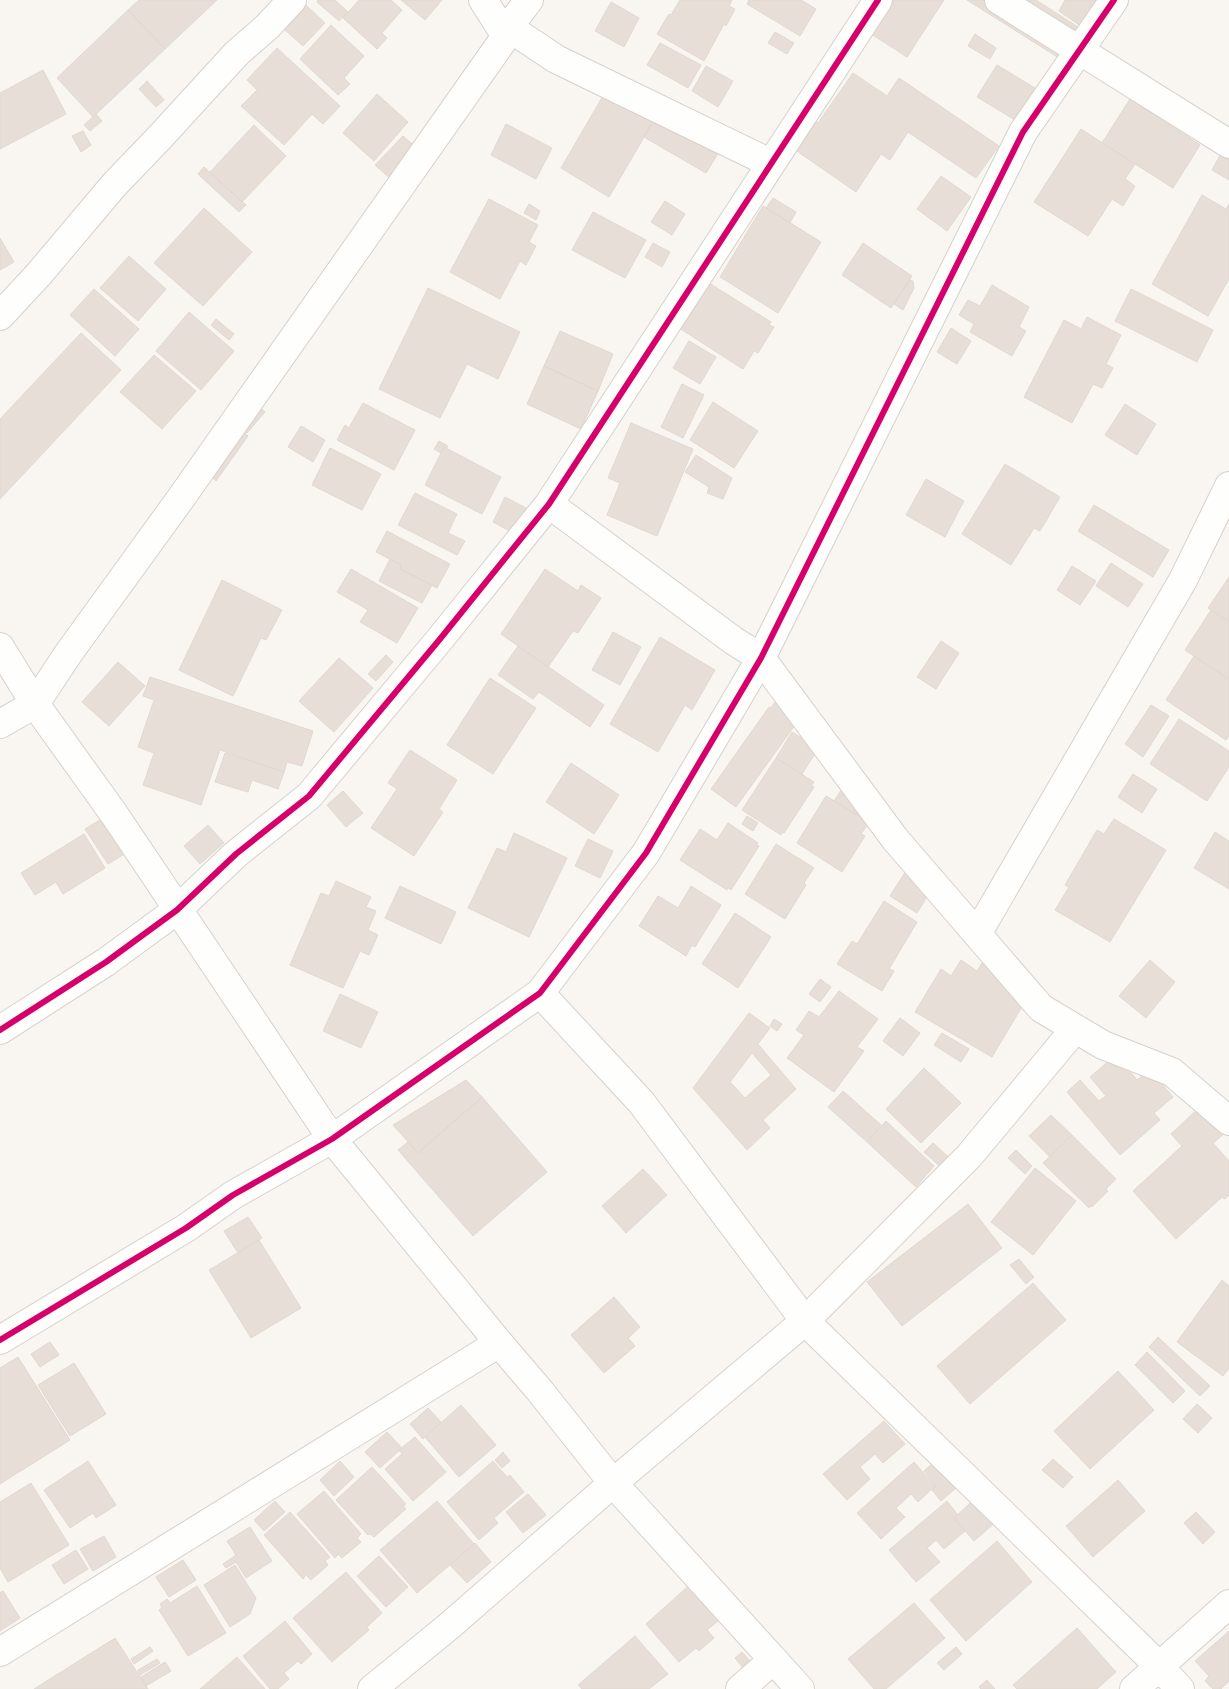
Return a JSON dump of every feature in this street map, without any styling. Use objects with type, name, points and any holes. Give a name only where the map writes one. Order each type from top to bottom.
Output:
[{"type":"street","points":[[0,316],[39,274],[114,185],[237,53],[267,27],[292,0]]},
{"type":"street","points":[[483,0],[508,31],[556,59],[770,163]]},
{"type":"street","points":[[0,724],[35,704],[68,654],[181,498],[529,0]]},
{"type":"street","points":[[0,1030],[106,962],[177,910],[236,854],[308,796],[440,639],[480,587],[549,504],[878,0]]},
{"type":"street","points":[[999,0],[1229,144]]},
{"type":"street","points":[[0,1340],[186,1228],[232,1195],[332,1138],[540,993],[646,852],[761,658],[1023,132],[1114,0]]},
{"type":"street","points":[[977,934],[1183,580],[1229,486]]},
{"type":"street","points":[[549,504],[726,635],[761,658],[895,838],[1041,1008],[1103,1045],[1172,1072],[1229,1121]]},
{"type":"street","points":[[0,647],[35,704],[114,814],[332,1138],[613,1483],[800,1689]]},
{"type":"street","points":[[540,993],[641,1102],[805,1321],[1160,1667],[1180,1689]]},
{"type":"street","points":[[372,1689],[448,1627],[613,1483],[805,1321],[969,1156],[1075,1029]]},
{"type":"street","points":[[0,1652],[499,1343]]},
{"type":"street","points":[[1134,1689],[1229,1604]]},
{"type":"street","points":[[740,1689],[774,1660]]},
{"type":"building","points":[[139,0],[217,0],[165,49],[128,10]]},
{"type":"building","points":[[318,0],[335,0],[348,12],[339,21],[317,2]]},
{"type":"building","points":[[359,0],[391,0],[402,10],[382,33],[387,38],[377,49],[343,18]]},
{"type":"building","points":[[401,0],[442,0],[425,20]]},
{"type":"building","points":[[680,0],[732,0],[729,6],[735,9],[726,26],[724,24],[704,61],[657,34]]},
{"type":"building","points":[[749,0],[801,0],[816,9],[800,36],[747,4]]},
{"type":"building","points":[[880,0],[944,0],[907,57],[862,28]]},
{"type":"building","points":[[967,0],[1036,0],[1078,27],[1059,58]]},
{"type":"building","points":[[1065,0],[1103,0],[1085,29],[1059,11]]},
{"type":"building","points":[[611,2],[639,18],[624,47],[595,31]]},
{"type":"building","points":[[306,5],[325,23],[303,46],[284,29]]},
{"type":"building","points":[[128,10],[165,49],[93,117],[57,78]]},
{"type":"building","points":[[331,25],[364,56],[344,78],[350,84],[338,95],[300,59]]},
{"type":"building","points":[[775,32],[794,43],[787,54],[768,43]]},
{"type":"building","points":[[975,34],[996,48],[990,59],[968,46]]},
{"type":"building","points":[[660,43],[701,65],[688,88],[647,65]]},
{"type":"building","points":[[277,48],[340,106],[323,124],[312,114],[284,145],[241,106],[257,90],[247,80]]},
{"type":"building","points":[[997,65],[1035,88],[1015,120],[977,97]]},
{"type":"building","points":[[706,66],[733,81],[718,107],[692,91]]},
{"type":"building","points":[[43,70],[66,114],[0,149],[0,93]]},
{"type":"building","points":[[853,73],[887,96],[899,78],[999,146],[976,178],[908,132],[890,160],[881,154],[856,192],[794,149],[814,119],[818,123]]},
{"type":"building","points":[[147,81],[164,100],[156,107],[139,89]]},
{"type":"building","points":[[377,94],[408,122],[374,161],[343,133]]},
{"type":"building","points":[[603,96],[657,115],[609,197],[561,168]]},
{"type":"building","points":[[1130,99],[1200,145],[1173,188],[1102,143]]},
{"type":"building","points":[[96,114],[102,121],[90,131],[84,125]]},
{"type":"building","points":[[657,115],[719,152],[706,173],[644,137]]},
{"type":"building","points":[[506,124],[552,148],[536,179],[491,155]]},
{"type":"building","points":[[254,125],[286,156],[242,202],[210,172]]},
{"type":"building","points":[[1081,129],[1135,164],[1125,179],[1135,186],[1123,206],[1112,199],[1088,236],[1034,202]]},
{"type":"building","points":[[83,131],[91,145],[81,152],[72,136]]},
{"type":"building","points":[[403,136],[427,157],[400,187],[375,165]]},
{"type":"building","points":[[1229,139],[1229,180],[1212,170]]},
{"type":"building","points":[[204,167],[246,205],[239,212],[198,174]]},
{"type":"building","points":[[941,176],[971,197],[947,231],[917,209]]},
{"type":"building","points":[[1202,195],[1226,209],[1229,204],[1229,279],[1208,316],[1152,284]]},
{"type":"building","points":[[773,198],[796,212],[790,223],[766,208]]},
{"type":"building","points":[[489,199],[538,225],[529,242],[536,246],[526,265],[520,261],[500,299],[450,272]]},
{"type":"building","points":[[665,201],[685,214],[672,235],[651,222]]},
{"type":"building","points":[[529,204],[540,211],[536,220],[524,213]]},
{"type":"building","points":[[763,206],[821,242],[778,313],[720,277]]},
{"type":"building","points":[[204,208],[252,252],[203,306],[154,263]]},
{"type":"building","points":[[593,212],[646,240],[625,278],[572,250]]},
{"type":"building","points":[[0,238],[14,262],[0,270]]},
{"type":"building","points":[[653,243],[670,252],[662,267],[645,257]]},
{"type":"building","points":[[863,243],[912,276],[891,308],[842,275]]},
{"type":"building","points":[[129,256],[166,289],[138,321],[100,288]]},
{"type":"building","points":[[910,280],[913,281],[914,288],[903,310],[894,304]]},
{"type":"building","points":[[709,283],[771,322],[769,325],[774,327],[758,353],[754,351],[743,369],[676,326]]},
{"type":"building","points":[[992,285],[1029,307],[1019,327],[1026,331],[1012,356],[970,332],[974,324],[959,315],[968,300],[980,306]]},
{"type":"building","points":[[428,288],[520,332],[498,379],[467,364],[440,418],[379,389]]},
{"type":"building","points":[[94,289],[139,329],[115,356],[70,315]]},
{"type":"building","points":[[1131,289],[1213,330],[1197,362],[1115,321]]},
{"type":"building","points":[[189,312],[234,351],[201,390],[156,351]]},
{"type":"building","points":[[1087,317],[1121,335],[1106,364],[1113,368],[1102,388],[1093,384],[1072,423],[1024,397],[1064,320],[1081,329]]},
{"type":"building","points":[[216,319],[234,334],[229,340],[211,325]]},
{"type":"building","points":[[951,328],[971,341],[957,364],[937,352]]},
{"type":"building","points":[[560,331],[613,354],[598,391],[544,366]]},
{"type":"building","points":[[81,333],[121,370],[0,499],[0,419]]},
{"type":"building","points":[[689,341],[716,357],[700,384],[673,368]]},
{"type":"building","points":[[154,355],[196,391],[162,429],[120,392]]},
{"type":"building","points":[[544,366],[598,391],[581,429],[527,404]]},
{"type":"building","points":[[682,384],[704,395],[683,438],[661,427]]},
{"type":"building","points":[[246,395],[265,412],[247,433],[228,416]]},
{"type":"building","points":[[713,402],[758,431],[734,468],[690,440]]},
{"type":"building","points":[[363,403],[415,430],[394,470],[337,440],[345,425],[349,428]]},
{"type":"building","points":[[1125,404],[1156,424],[1137,455],[1105,435]]},
{"type":"building","points":[[230,420],[248,436],[216,481],[193,459]]},
{"type":"building","points":[[631,423],[693,449],[657,536],[607,515],[620,483],[608,478]]},
{"type":"building","points":[[301,426],[325,440],[313,462],[288,447]]},
{"type":"building","points":[[439,441],[448,446],[446,449],[444,447],[441,453],[434,449]]},
{"type":"building","points":[[444,447],[501,477],[482,514],[425,485]]},
{"type":"building","points":[[330,448],[381,474],[362,510],[312,485]]},
{"type":"building","points":[[696,455],[732,478],[723,499],[707,493],[709,487],[685,472]]},
{"type":"building","points":[[1005,464],[1060,497],[1040,531],[1034,528],[1011,565],[962,534]]},
{"type":"building","points":[[926,479],[964,501],[945,537],[906,515]]},
{"type":"building","points":[[415,493],[457,514],[448,533],[465,541],[457,555],[398,525]]},
{"type":"building","points":[[505,497],[526,508],[513,533],[493,522]]},
{"type":"building","points":[[1094,505],[1169,550],[1153,577],[1078,531]]},
{"type":"building","points":[[387,531],[450,564],[437,588],[400,569],[401,565],[376,552]]},
{"type":"building","points":[[390,559],[401,565],[400,569],[432,585],[422,603],[379,581]]},
{"type":"building","points":[[1111,563],[1143,584],[1128,607],[1096,586]]},
{"type":"building","points":[[1072,566],[1096,581],[1080,605],[1057,590]]},
{"type":"building","points":[[351,569],[418,608],[397,643],[360,622],[368,610],[337,592]]},
{"type":"building","points":[[545,569],[578,591],[581,585],[601,598],[578,633],[573,631],[548,667],[501,634]]},
{"type":"building","points":[[1229,577],[1229,622],[1208,608]]},
{"type":"building","points":[[222,580],[282,610],[266,640],[261,638],[233,696],[179,670]]},
{"type":"building","points":[[1211,610],[1229,622],[1229,679],[1185,650]]},
{"type":"building","points":[[613,632],[641,647],[620,685],[592,670]]},
{"type":"building","points":[[660,637],[715,670],[692,710],[685,705],[658,752],[610,724]]},
{"type":"building","points":[[941,641],[959,653],[936,689],[917,677]]},
{"type":"building","points":[[518,646],[604,705],[590,727],[539,692],[533,699],[498,675]]},
{"type":"building","points":[[386,655],[393,662],[376,681],[368,674]]},
{"type":"building","points":[[1194,656],[1229,679],[1229,736],[1226,740],[1166,700]]},
{"type":"building","points":[[339,658],[373,688],[334,732],[299,701]]},
{"type":"building","points":[[118,662],[145,686],[109,726],[82,702]]},
{"type":"building","points":[[150,677],[313,731],[302,766],[287,762],[284,772],[220,750],[201,805],[143,785],[154,753],[138,747],[154,700],[143,696]]},
{"type":"building","points":[[490,678],[536,708],[493,774],[447,745]]},
{"type":"building","points":[[775,702],[787,709],[795,725],[736,807],[711,789],[769,707],[771,708]]},
{"type":"building","points":[[1151,705],[1169,716],[1143,757],[1125,744]]},
{"type":"building","points":[[1179,719],[1229,751],[1229,767],[1207,801],[1150,764]]},
{"type":"building","points":[[792,732],[818,749],[802,774],[776,758]]},
{"type":"building","points":[[410,750],[457,780],[439,809],[443,812],[414,856],[371,828],[397,789],[388,783]]},
{"type":"building","points":[[225,753],[284,772],[278,789],[252,780],[248,792],[215,782]]},
{"type":"building","points":[[776,758],[814,782],[811,786],[814,787],[781,835],[742,810]]},
{"type":"building","points":[[571,763],[619,795],[594,834],[546,802]]},
{"type":"building","points":[[1133,774],[1157,789],[1142,813],[1118,797]]},
{"type":"building","points":[[842,789],[864,803],[857,815],[834,801]]},
{"type":"building","points":[[343,791],[363,813],[346,827],[327,805]]},
{"type":"building","points":[[826,796],[869,822],[861,834],[865,836],[842,872],[797,843]]},
{"type":"building","points":[[108,815],[131,850],[108,864],[85,829]]},
{"type":"building","points":[[747,816],[758,823],[753,831],[742,824]]},
{"type":"building","points":[[1114,819],[1166,850],[1110,942],[1055,910],[1069,887],[1065,885],[1097,830],[1104,834]]},
{"type":"building","points":[[728,823],[758,843],[756,845],[759,846],[731,890],[728,888],[727,890],[680,860],[700,829],[717,840]]},
{"type":"building","points":[[208,825],[224,843],[200,864],[184,846]]},
{"type":"building","points":[[1215,832],[1229,841],[1229,889],[1194,868]]},
{"type":"building","points":[[514,833],[567,858],[529,937],[468,908],[497,848],[506,852]]},
{"type":"building","points":[[84,834],[105,868],[63,894],[56,882],[35,895],[21,873]]},
{"type":"building","points":[[588,839],[613,851],[600,878],[575,866]]},
{"type":"building","points":[[776,844],[814,868],[785,919],[745,894]]},
{"type":"building","points":[[906,871],[933,887],[917,913],[890,896]]},
{"type":"building","points":[[336,881],[371,897],[366,907],[376,911],[368,930],[378,935],[369,955],[360,951],[343,988],[290,965],[321,893],[329,896]]},
{"type":"building","points":[[400,886],[456,912],[441,944],[385,918]]},
{"type":"building","points":[[691,886],[721,905],[695,947],[692,945],[686,956],[639,926],[658,896],[678,908]]},
{"type":"building","points":[[884,901],[917,922],[889,969],[894,971],[882,991],[837,964],[852,941],[857,944]]},
{"type":"building","points":[[735,913],[771,937],[738,988],[702,964]]},
{"type":"building","points":[[961,960],[977,971],[982,963],[1005,977],[1000,984],[1026,1000],[992,1057],[915,1012],[941,969],[951,976]]},
{"type":"building","points":[[1150,960],[1175,982],[1146,1018],[1119,996]]},
{"type":"building","points":[[820,979],[831,987],[820,1002],[809,994]]},
{"type":"building","points":[[839,991],[878,1019],[857,1047],[864,1051],[834,1092],[787,1058],[804,1035],[796,1030],[809,1011],[819,1017]]},
{"type":"building","points":[[340,994],[378,1012],[361,1048],[323,1031]]},
{"type":"building","points":[[749,1013],[770,1028],[758,1044],[796,1089],[763,1120],[770,1128],[747,1150],[693,1088]],"holes":[[[752,1053],[771,1075],[745,1098],[730,1082]]]},
{"type":"building","points":[[900,1018],[920,1033],[903,1056],[883,1041]]},
{"type":"building","points":[[774,1019],[782,1024],[777,1031],[770,1026]]},
{"type":"building","points":[[942,1033],[969,1049],[961,1062],[934,1045]]},
{"type":"building","points":[[1110,1060],[1116,1067],[1122,1062],[1137,1080],[1150,1070],[1173,1097],[1154,1113],[1160,1120],[1120,1155],[1067,1092],[1080,1080],[1099,1101],[1106,1096],[1090,1077]]},
{"type":"building","points":[[924,1068],[961,1103],[921,1143],[886,1109]]},
{"type":"building","points":[[466,1080],[482,1097],[418,1153],[393,1125]]},
{"type":"building","points":[[843,1091],[881,1125],[867,1142],[828,1107]]},
{"type":"building","points":[[482,1097],[547,1172],[473,1236],[398,1150],[408,1142],[418,1153]]},
{"type":"building","points":[[1201,1106],[1225,1133],[1213,1143],[1229,1161],[1229,1195],[1225,1199],[1222,1197],[1176,1239],[1133,1191],[1182,1146],[1171,1134]]},
{"type":"building","points":[[1051,1115],[1072,1135],[1050,1157],[1029,1136]]},
{"type":"building","points":[[886,1121],[934,1166],[916,1187],[867,1142]]},
{"type":"building","points":[[1072,1135],[1116,1179],[1106,1189],[1108,1191],[1089,1208],[1043,1163]]},
{"type":"building","points":[[933,1143],[953,1161],[944,1170],[924,1152]]},
{"type":"building","points":[[1016,1150],[1032,1166],[1025,1174],[1008,1158]]},
{"type":"building","points":[[1035,1168],[1076,1201],[1033,1255],[991,1222]]},
{"type":"building","points":[[643,1169],[667,1195],[626,1233],[602,1206]]},
{"type":"building","points":[[968,1204],[1002,1248],[902,1326],[867,1282]]},
{"type":"building","points":[[248,1217],[262,1238],[238,1253],[224,1231]]},
{"type":"building","points":[[259,1240],[301,1308],[251,1338],[209,1270]]},
{"type":"building","points":[[1019,1259],[1034,1277],[1026,1284],[1010,1265]]},
{"type":"building","points":[[1222,1280],[1229,1286],[1229,1368],[1223,1376],[1177,1342]]},
{"type":"building","points":[[1033,1283],[1066,1320],[970,1404],[937,1366]]},
{"type":"building","points":[[614,1297],[640,1327],[628,1338],[635,1346],[604,1373],[571,1335]]},
{"type":"building","points":[[1158,1337],[1210,1386],[1200,1396],[1149,1347]]},
{"type":"building","points":[[50,1342],[59,1355],[40,1367],[31,1354]]},
{"type":"building","points":[[1147,1352],[1185,1391],[1173,1403],[1135,1365]]},
{"type":"building","points":[[18,1357],[70,1440],[0,1484],[0,1368]]},
{"type":"building","points":[[74,1363],[106,1414],[70,1436],[38,1385]]},
{"type":"building","points":[[1118,1371],[1154,1410],[1090,1469],[1054,1431]]},
{"type":"building","points":[[1197,1404],[1212,1418],[1198,1433],[1183,1419]]},
{"type":"building","points":[[461,1405],[496,1445],[459,1477],[425,1437]]},
{"type":"building","points":[[428,1408],[441,1422],[423,1439],[410,1424]]},
{"type":"building","points":[[884,1421],[905,1444],[883,1463],[875,1454],[860,1467],[870,1479],[847,1500],[823,1474]]},
{"type":"building","points":[[387,1432],[402,1448],[380,1468],[365,1452]]},
{"type":"building","points":[[415,1437],[446,1472],[413,1501],[385,1469],[402,1454],[399,1450]]},
{"type":"building","points":[[503,1452],[510,1461],[502,1468],[495,1460]]},
{"type":"building","points":[[943,1454],[965,1480],[941,1501],[932,1490],[936,1486],[924,1471]]},
{"type":"building","points":[[1053,1459],[1073,1477],[1063,1488],[1042,1470]]},
{"type":"building","points":[[88,1461],[116,1505],[96,1518],[93,1513],[70,1528],[44,1490]]},
{"type":"building","points":[[340,1461],[354,1477],[334,1496],[320,1480]]},
{"type":"building","points":[[493,1461],[507,1477],[510,1475],[524,1492],[494,1518],[498,1523],[479,1540],[447,1502]]},
{"type":"building","points":[[914,1462],[935,1486],[918,1502],[911,1494],[896,1508],[905,1517],[881,1539],[857,1513]]},
{"type":"building","points":[[372,1467],[406,1504],[403,1506],[406,1509],[374,1537],[370,1534],[368,1535],[336,1500]]},
{"type":"building","points":[[1118,1480],[1145,1511],[1093,1557],[1066,1526]]},
{"type":"building","points":[[31,1483],[69,1545],[8,1582],[0,1568],[0,1502]]},
{"type":"building","points":[[324,1491],[361,1534],[357,1538],[361,1542],[342,1558],[338,1554],[335,1558],[297,1514]]},
{"type":"building","points":[[528,1494],[546,1515],[523,1533],[506,1512]]},
{"type":"building","points":[[977,1497],[997,1521],[974,1541],[954,1518]]},
{"type":"building","points":[[275,1501],[285,1512],[264,1531],[254,1520]]},
{"type":"building","points":[[437,1501],[474,1544],[417,1593],[380,1550]]},
{"type":"building","points":[[947,1501],[958,1515],[954,1518],[965,1531],[944,1549],[936,1540],[927,1548],[940,1562],[916,1582],[889,1550]]},
{"type":"building","points":[[290,1512],[330,1557],[325,1561],[328,1565],[311,1580],[306,1575],[303,1579],[264,1535]]},
{"type":"building","points":[[1196,1512],[1215,1532],[1203,1544],[1184,1523]]},
{"type":"building","points":[[250,1527],[272,1561],[246,1578],[236,1562],[226,1568],[223,1564],[236,1555],[227,1541]]},
{"type":"building","points":[[104,1536],[116,1557],[93,1571],[80,1549]]},
{"type":"building","points":[[997,1541],[1032,1582],[966,1641],[930,1600]]},
{"type":"building","points":[[475,1543],[491,1562],[467,1583],[450,1565]]},
{"type":"building","points":[[76,1550],[88,1569],[64,1584],[52,1565]]},
{"type":"building","points":[[379,1556],[408,1587],[386,1607],[357,1576]]},
{"type":"building","points":[[183,1560],[196,1580],[169,1597],[156,1577]]},
{"type":"building","points":[[235,1565],[256,1598],[250,1614],[230,1627],[204,1585]]},
{"type":"building","points":[[346,1572],[382,1613],[367,1627],[369,1630],[332,1662],[293,1618]]},
{"type":"building","points":[[694,1581],[724,1616],[707,1630],[714,1638],[699,1651],[696,1648],[679,1662],[646,1624]]},
{"type":"building","points":[[197,1586],[226,1633],[188,1656],[159,1610],[162,1608],[160,1604],[167,1599],[170,1603]]},
{"type":"building","points":[[3,1591],[20,1618],[0,1631],[0,1593]]},
{"type":"building","points":[[914,1603],[945,1638],[886,1689],[874,1689],[848,1659]]},
{"type":"building","points":[[285,1621],[312,1654],[301,1664],[298,1661],[284,1673],[289,1679],[278,1689],[270,1689],[243,1656]]},
{"type":"building","points":[[1077,1628],[1116,1672],[1097,1689],[1017,1689],[1013,1685]]},
{"type":"building","points":[[1229,1631],[1229,1681],[1221,1689],[1213,1689],[1205,1681],[1209,1676],[1195,1661]]},
{"type":"building","points":[[635,1636],[668,1674],[649,1689],[582,1689],[578,1685]]},
{"type":"building","points":[[115,1638],[148,1689],[34,1689]]},
{"type":"building","points":[[150,1647],[153,1651],[134,1664],[131,1659]]},
{"type":"building","points":[[956,1647],[962,1654],[944,1670],[937,1663]]},
{"type":"building","points":[[742,1652],[752,1663],[744,1669],[735,1658]]},
{"type":"building","points":[[237,1657],[265,1689],[200,1689]]},
{"type":"building","points":[[157,1659],[160,1663],[140,1675],[138,1670]]},
{"type":"building","points":[[165,1662],[171,1671],[146,1686],[141,1677]]},
{"type":"building","points":[[987,1680],[995,1689],[981,1689],[979,1687]]},
{"type":"cycle path","points":[[0,1030],[106,962],[177,910],[236,854],[309,796],[440,639],[549,504],[878,0]]},
{"type":"cycle path","points":[[0,1340],[186,1228],[233,1195],[332,1139],[540,993],[646,853],[761,658],[1023,132],[1114,0]]}]
